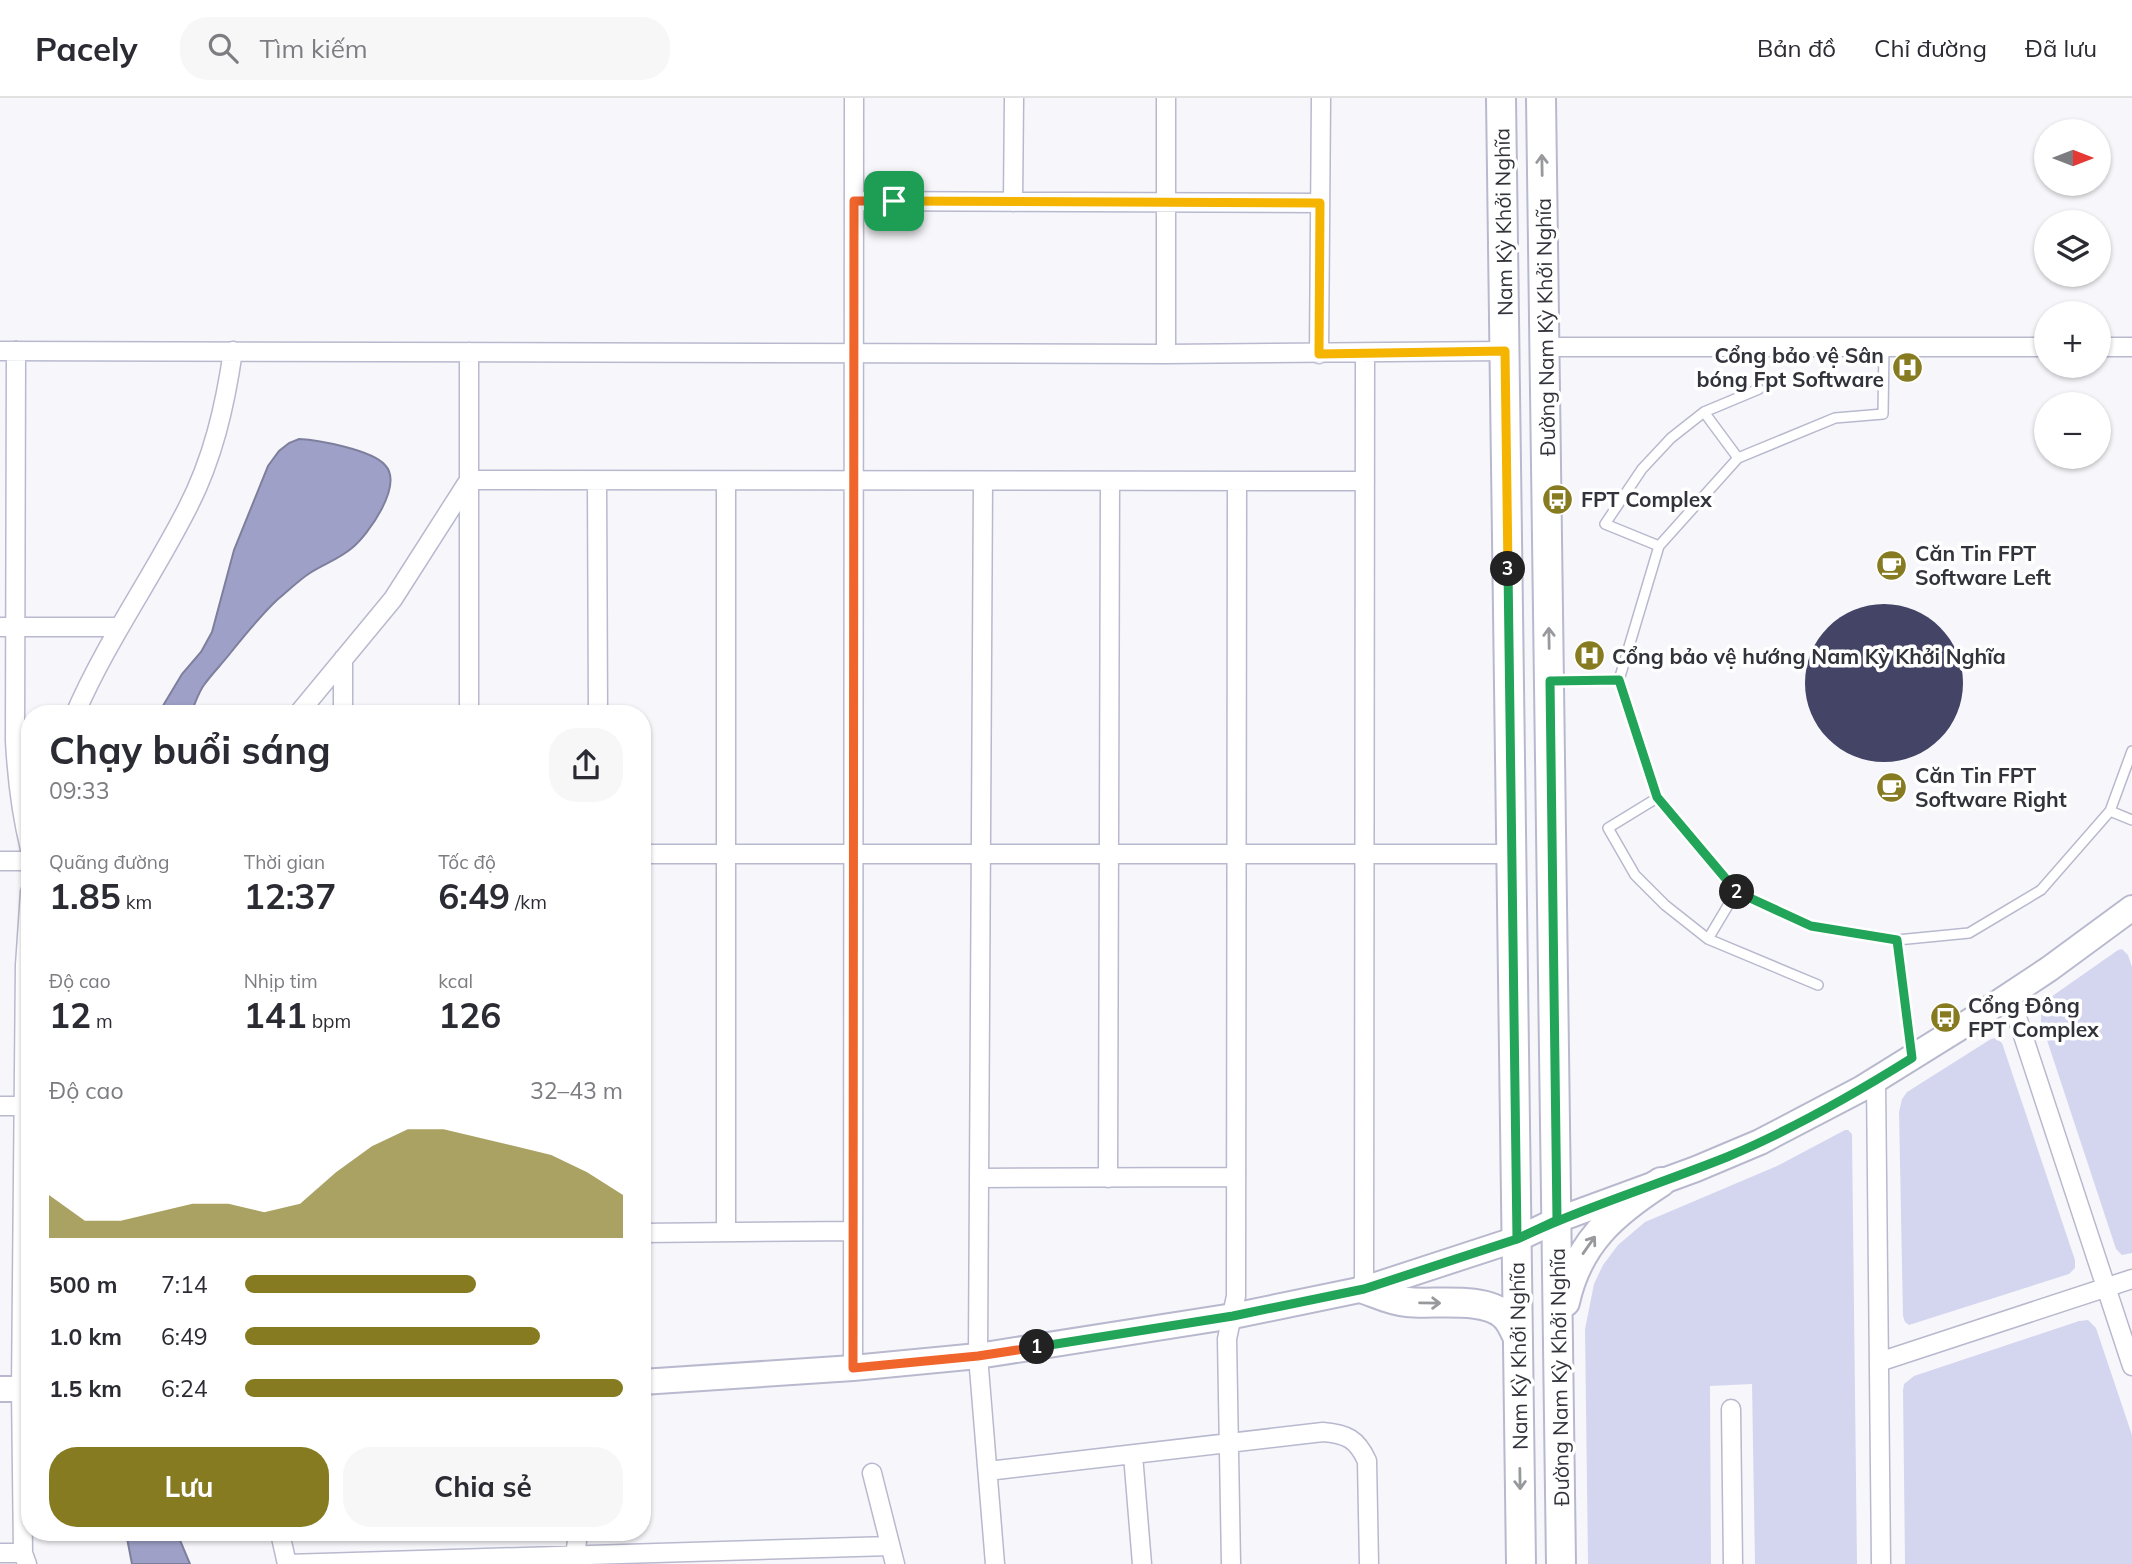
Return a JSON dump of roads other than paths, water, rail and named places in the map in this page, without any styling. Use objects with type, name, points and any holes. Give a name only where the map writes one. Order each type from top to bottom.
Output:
[{"type":"main road","name":"Nam Kỳ Khởi Nghĩa","points":[[1501,98],[1521,1564]]},
{"type":"main road","name":"Đường Nam Kỳ Khởi Nghĩa","points":[[1541,98],[1561,1564]]},
{"type":"main road","points":[[1558,1332],[1573,1275],[1591,1241],[1622,1209],[1661,1182]]},
{"type":"main road","points":[[1364,1289],[1402,1301],[1479,1304],[1493,1308],[1504,1314],[1518,1338]]},
{"type":"street","points":[[853,1368],[854,98]]},
{"type":"street","points":[[1013,202],[1014,98]]},
{"type":"street","points":[[1166,354],[1167,98]]},
{"type":"street","points":[[1319,354],[1321,98]]},
{"type":"street","points":[[854,201],[1320,203]]},
{"type":"street","points":[[2111,346],[2132,346]]},
{"type":"street","points":[[1545,347],[2034,347]]},
{"type":"street","points":[[21,801],[8,627],[8,351],[1319,354],[1505,351]]},
{"type":"street","points":[[79,705],[97,667],[187,509],[201,478],[222,418],[233,351]]},
{"type":"street","points":[[469,352],[469,705]]},
{"type":"street","points":[[1364,1289],[1365,353]]},
{"type":"street","points":[[469,480],[1365,481]]},
{"type":"street","points":[[305,705],[393,600],[469,480]]},
{"type":"street","points":[[597,481],[598,705]]},
{"type":"street","points":[[726,481],[726,1232]]},
{"type":"street","points":[[983,481],[978,1356],[995,1564]]},
{"type":"street","points":[[1108,1178],[1110,481]]},
{"type":"street","points":[[1231,1564],[1227,1339],[1236,1296],[1237,482]]},
{"type":"street","points":[[8,627],[120,627]]},
{"type":"street","points":[[342,705],[343,659]]},
{"type":"street","points":[[651,854],[1512,854]]},
{"type":"street","points":[[0,861],[21,861]]},
{"type":"street","points":[[651,1381],[853,1368],[978,1356],[1233,1316],[1364,1289],[1517,1239],[1557,1220],[1760,1142],[1912,1058],[2010,996],[2132,908]]},
{"type":"street","points":[[2010,996],[2132,1366]]},
{"type":"street","points":[[1876,1080],[1881,1564]]},
{"type":"street","points":[[0,1106],[21,1106]]},
{"type":"street","points":[[980,1178],[1236,1177]]},
{"type":"street","points":[[651,1233],[853,1231]]},
{"type":"street","points":[[21,1248],[17,1389],[21,1474]]},
{"type":"street","points":[[1879,1362],[2132,1279]]},
{"type":"street","points":[[1731,1409],[1733,1564]]},
{"type":"street","points":[[988,1471],[1323,1432],[1338,1433],[1361,1447],[1367,1461],[1369,1564]]},
{"type":"street","points":[[1133,1455],[1142,1564]]},
{"type":"street","points":[[282,1541],[287,1564],[893,1555],[872,1473]]},
{"type":"street","points":[[575,1560],[577,1541]]},
{"type":"street","points":[[0,1553],[25,1558]]},
{"type":"lane","points":[[1884,347],[1883,414],[1835,418],[1738,458],[1659,546],[1619,680],[1657,797],[1736,892],[1811,926],[1897,940],[1969,933],[2041,890],[2110,811],[2132,751]]},
{"type":"lane","points":[[1659,546],[1605,524],[1642,470],[1671,438],[1704,412],[1759,389]]},
{"type":"lane","points":[[1704,412],[1738,458]]},
{"type":"lane","points":[[1550,681],[1619,680]]},
{"type":"lane","points":[[1657,797],[1608,828],[1635,875],[1665,905],[1708,939],[1818,985]]},
{"type":"lane","points":[[2110,811],[2132,820]]},
{"type":"lane","points":[[1708,939],[1736,892]]},
{"type":"lane","points":[[1897,940],[1912,1058]]},
{"type":"place","name":"Cổng bảo vệ Sân bóng Fpt Software","points":[[1907,367]]},
{"type":"place","name":"FPT Complex","points":[[1558,499]]},
{"type":"place","name":"Căn Tin FPT Software Left","points":[[1892,565]]},
{"type":"place","name":"Cổng bảo vệ hướng Nam Kỳ Khởi Nghĩa","points":[[1589,656]]},
{"type":"place","name":"Căn Tin FPT Software Right","points":[[1892,787]]},
{"type":"place","name":"Cổng Đông FPT Complex","points":[[1945,1017]]}]
